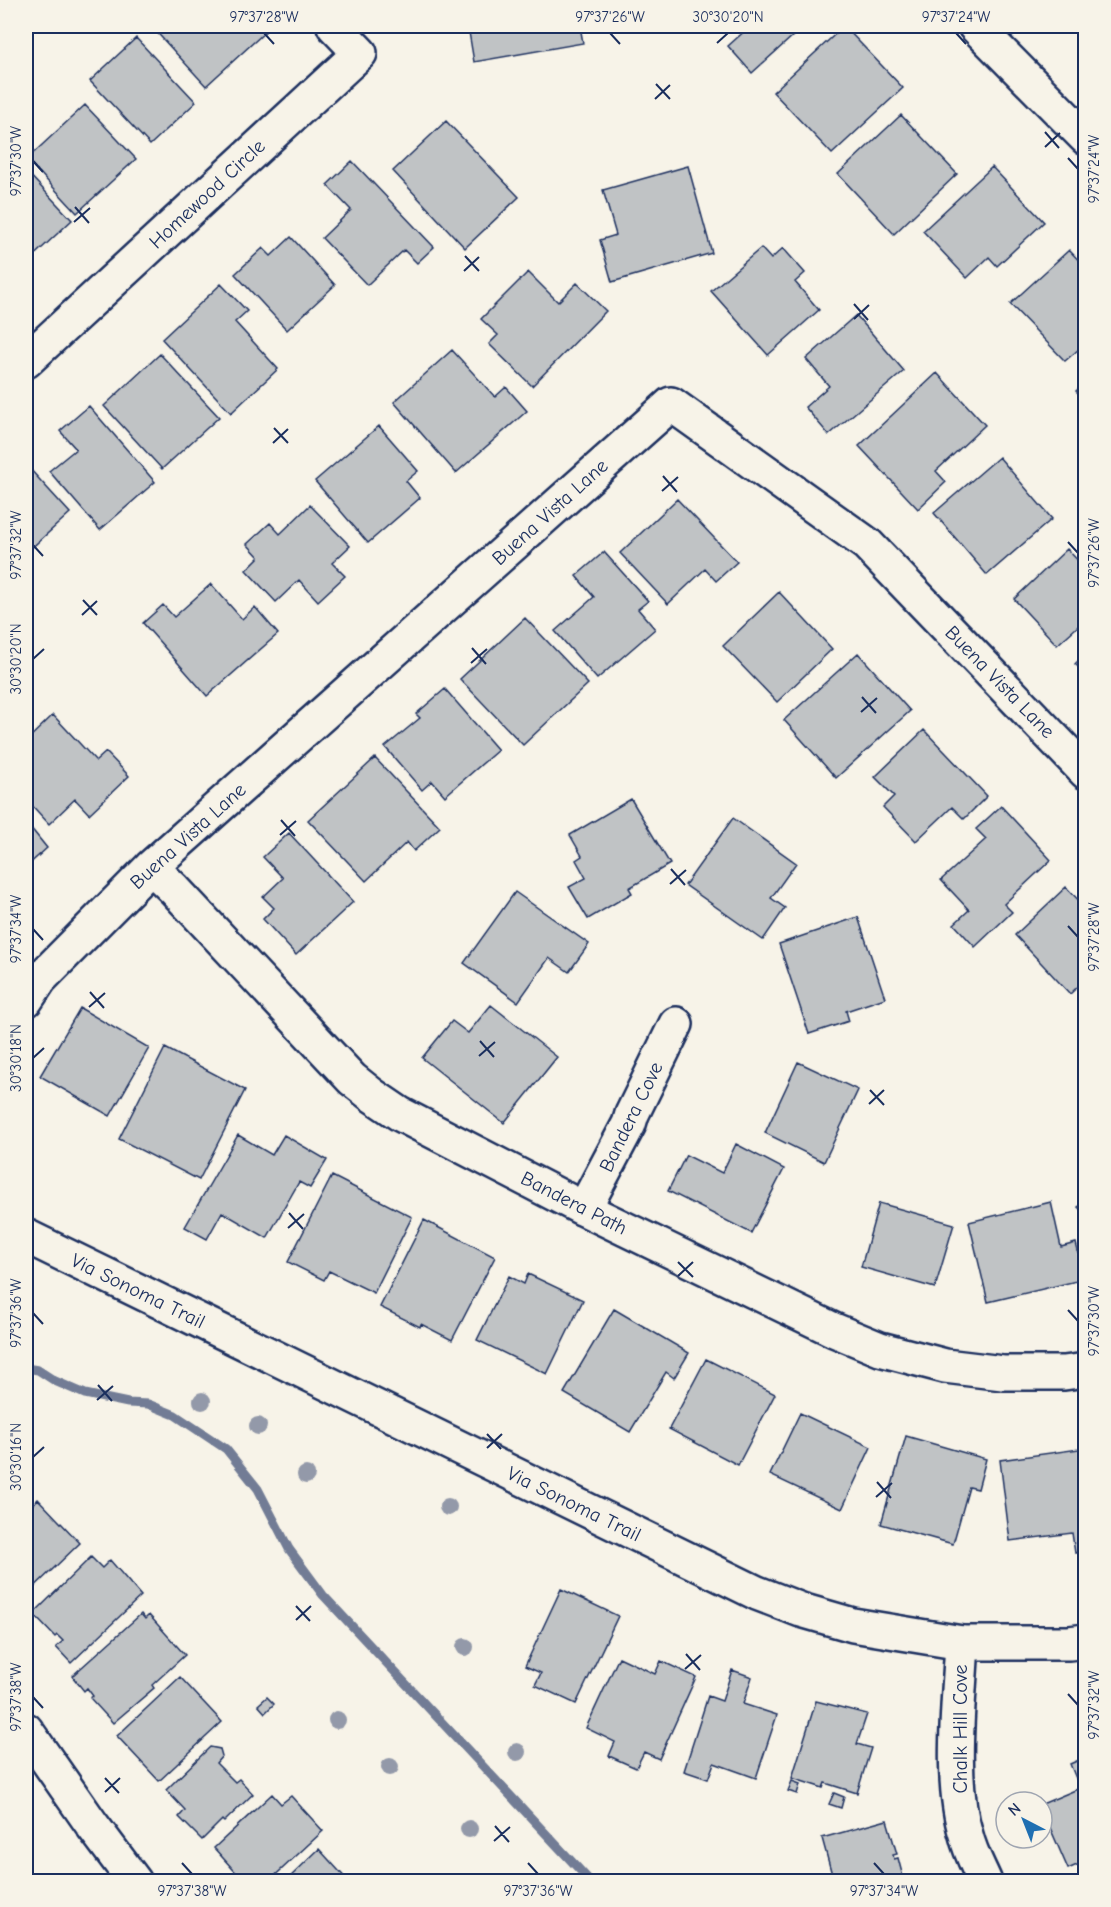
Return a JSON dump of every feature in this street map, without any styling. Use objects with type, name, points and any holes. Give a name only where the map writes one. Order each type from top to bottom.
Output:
[{"type":"street","name":"Homewood Circle","points":[[26,361],[360,53],[334,26]]},
{"type":"street","points":[[975,26],[1086,138]]},
{"type":"street","name":"Buena Vista Lane","points":[[26,1000],[40,979],[151,867],[671,405],[867,544],[1086,772]]},
{"type":"street","name":"Bandera Path","points":[[151,867],[352,1079],[400,1114],[584,1209],[834,1330],[880,1349],[945,1366],[1003,1373],[1064,1373],[1086,1370]]},
{"type":"street","name":"Bandera Cove","points":[[584,1209],[629,1124],[676,1024]]},
{"type":"street","name":"Via Sonoma Trail","points":[[26,1236],[757,1593],[801,1610],[854,1625],[962,1643],[1086,1641]]},
{"type":"street","name":"Chalk Hill Cove","points":[[962,1643],[957,1785],[965,1833],[985,1881]]},
{"type":"street","points":[[26,1730],[93,1826],[135,1881]]},
{"type":"building","points":[[151,26],[259,26],[265,32],[206,86]]},
{"type":"building","points":[[468,26],[580,26],[583,43],[474,62]]},
{"type":"building","points":[[746,26],[804,26],[752,73],[728,46],[748,28]]},
{"type":"building","points":[[808,26],[823,26],[815,33]]},
{"type":"building","points":[[844,26],[903,88],[832,154],[773,92]]},
{"type":"building","points":[[136,38],[196,102],[150,145],[90,81]]},
{"type":"building","points":[[85,105],[136,159],[77,213],[27,159]]},
{"type":"building","points":[[901,115],[957,174],[894,234],[838,174]]},
{"type":"building","points":[[446,121],[519,197],[465,248],[393,171]]},
{"type":"building","points":[[352,161],[434,247],[417,263],[404,250],[367,285],[322,238],[351,210],[327,185]]},
{"type":"building","points":[[688,166],[712,253],[612,282],[600,240],[616,235],[603,190]]},
{"type":"building","points":[[992,167],[1044,222],[997,266],[989,257],[967,278],[923,231]]},
{"type":"building","points":[[26,171],[72,220],[26,263]]},
{"type":"building","points":[[291,237],[335,285],[287,330],[235,274],[263,248],[271,256]]},
{"type":"building","points":[[761,248],[771,259],[783,248],[805,273],[795,282],[819,310],[768,355],[711,291]]},
{"type":"building","points":[[1069,250],[1086,268],[1086,343],[1065,361],[1010,304]]},
{"type":"building","points":[[528,272],[558,302],[577,283],[606,311],[532,386],[489,344],[498,335],[481,319]]},
{"type":"building","points":[[221,284],[247,311],[235,322],[278,369],[231,413],[162,339]]},
{"type":"building","points":[[856,315],[904,371],[829,435],[805,407],[829,386],[806,359]]},
{"type":"building","points":[[452,350],[495,397],[506,387],[527,411],[456,473],[394,402]]},
{"type":"building","points":[[160,354],[219,417],[162,469],[104,406]]},
{"type":"building","points":[[937,373],[985,425],[936,471],[946,482],[918,509],[859,446]]},
{"type":"building","points":[[1086,382],[1086,401],[1076,391]]},
{"type":"building","points":[[89,406],[155,482],[100,530],[49,471],[76,449],[60,431]]},
{"type":"building","points":[[379,426],[418,471],[406,481],[420,498],[368,543],[315,481]]},
{"type":"building","points":[[999,457],[1052,519],[987,575],[934,513]]},
{"type":"building","points":[[29,468],[70,513],[26,553],[26,471]]},
{"type":"building","points":[[677,499],[737,562],[716,581],[705,569],[668,604],[620,553]]},
{"type":"building","points":[[310,505],[350,546],[332,563],[345,576],[318,601],[299,580],[276,602],[246,570],[259,557],[247,544],[270,523],[280,534]]},
{"type":"building","points":[[1067,549],[1086,569],[1086,619],[1057,645],[1014,599]]},
{"type":"building","points":[[604,552],[648,601],[638,609],[655,629],[597,679],[555,631],[594,597],[576,576]]},
{"type":"building","points":[[211,584],[242,619],[255,607],[278,634],[207,696],[143,623],[163,605],[174,617]]},
{"type":"building","points":[[779,592],[832,649],[777,702],[723,646]]},
{"type":"building","points":[[525,618],[588,684],[523,745],[460,679]]},
{"type":"building","points":[[858,653],[910,711],[836,778],[784,720]]},
{"type":"building","points":[[1086,653],[1086,674],[1075,664]]},
{"type":"building","points":[[445,689],[498,750],[445,796],[432,781],[422,790],[385,747],[420,718],[416,714]]},
{"type":"building","points":[[53,715],[96,761],[106,752],[129,776],[89,814],[75,799],[49,824],[26,799],[26,741]]},
{"type":"building","points":[[924,730],[987,796],[964,819],[952,807],[916,841],[883,807],[894,796],[875,777]]},
{"type":"building","points":[[375,758],[440,827],[414,851],[407,842],[366,881],[308,820]]},
{"type":"building","points":[[631,799],[670,864],[629,888],[632,893],[588,919],[569,887],[586,878],[576,860],[582,856],[570,835]]},
{"type":"building","points":[[1001,806],[1051,860],[1004,904],[1012,912],[975,947],[954,924],[969,910],[941,880],[986,839],[976,829]]},
{"type":"building","points":[[733,818],[796,863],[771,898],[785,908],[763,940],[685,885]]},
{"type":"building","points":[[26,822],[47,848],[26,867]]},
{"type":"building","points":[[289,833],[353,902],[296,955],[263,919],[274,908],[263,897],[283,878],[263,857]]},
{"type":"building","points":[[1066,887],[1086,908],[1086,979],[1070,994],[1015,935]]},
{"type":"building","points":[[515,892],[589,944],[569,972],[549,958],[518,1002],[464,963]]},
{"type":"building","points":[[858,917],[885,998],[846,1011],[849,1021],[809,1034],[779,944]]},
{"type":"building","points":[[491,1005],[557,1057],[504,1123],[422,1058],[452,1021],[468,1033]]},
{"type":"building","points":[[80,1008],[149,1048],[110,1116],[40,1076]]},
{"type":"building","points":[[165,1048],[245,1090],[199,1180],[119,1139]]},
{"type":"building","points":[[798,1062],[858,1090],[824,1162],[765,1133]]},
{"type":"building","points":[[238,1135],[272,1155],[284,1135],[327,1160],[310,1188],[299,1182],[267,1238],[222,1212],[207,1239],[185,1227]]},
{"type":"building","points":[[736,1144],[784,1169],[751,1233],[668,1191],[686,1155],[722,1173]]},
{"type":"building","points":[[332,1176],[412,1217],[374,1293],[329,1271],[324,1280],[288,1262]]},
{"type":"building","points":[[1086,1201],[1086,1215],[1078,1207]]},
{"type":"building","points":[[1051,1202],[1061,1247],[1076,1243],[1085,1279],[988,1302],[969,1222]]},
{"type":"building","points":[[879,1203],[954,1224],[935,1288],[861,1267]]},
{"type":"building","points":[[424,1220],[495,1257],[452,1340],[380,1307]]},
{"type":"building","points":[[528,1274],[583,1300],[547,1374],[477,1340],[509,1276],[524,1284]]},
{"type":"building","points":[[614,1309],[689,1353],[674,1378],[666,1372],[630,1432],[564,1393]]},
{"type":"building","points":[[706,1359],[775,1394],[738,1465],[669,1429]]},
{"type":"building","points":[[800,1413],[871,1447],[842,1509],[770,1475]]},
{"type":"building","points":[[906,1436],[986,1459],[978,1489],[969,1487],[953,1544],[881,1524]]},
{"type":"building","points":[[1086,1448],[1086,1551],[1075,1553],[1072,1533],[1010,1541],[1000,1460]]},
{"type":"building","points":[[38,1499],[80,1543],[26,1595],[26,1511]]},
{"type":"building","points":[[91,1557],[102,1568],[110,1560],[141,1596],[71,1663],[56,1647],[63,1641],[57,1635],[55,1637],[33,1614]]},
{"type":"building","points":[[561,1589],[618,1616],[576,1704],[535,1685],[541,1673],[525,1666]]},
{"type":"building","points":[[141,1614],[145,1619],[149,1615],[185,1655],[152,1685],[154,1688],[113,1723],[90,1698],[93,1696],[87,1688],[84,1691],[72,1676]]},
{"type":"building","points":[[619,1657],[655,1674],[661,1661],[696,1677],[659,1759],[644,1752],[636,1768],[609,1756],[615,1742],[586,1728]]},
{"type":"building","points":[[732,1670],[752,1677],[743,1704],[777,1715],[756,1778],[714,1763],[708,1779],[684,1771],[708,1696],[722,1701]]},
{"type":"building","points":[[180,1677],[222,1722],[159,1781],[117,1736]]},
{"type":"building","points":[[267,1697],[274,1704],[265,1713],[258,1705]]},
{"type":"building","points":[[816,1701],[867,1714],[857,1744],[871,1748],[857,1793],[825,1783],[823,1788],[792,1778]]},
{"type":"building","points":[[210,1747],[220,1749],[222,1756],[216,1763],[235,1782],[239,1779],[253,1794],[202,1840],[179,1817],[185,1810],[166,1790]]},
{"type":"building","points":[[1086,1757],[1086,1861],[1068,1869],[1054,1837],[1054,1799],[1080,1788],[1070,1764]]},
{"type":"building","points":[[792,1781],[800,1784],[797,1794],[788,1791]]},
{"type":"building","points":[[834,1793],[844,1797],[841,1808],[829,1804]]},
{"type":"building","points":[[272,1794],[281,1804],[291,1796],[323,1831],[268,1882],[235,1882],[240,1877],[214,1848]]},
{"type":"building","points":[[887,1820],[897,1854],[893,1855],[894,1859],[898,1858],[902,1879],[898,1882],[834,1882],[822,1838]]},
{"type":"building","points":[[319,1849],[349,1882],[285,1882]]},
{"type":"building","points":[[26,1870],[37,1882],[26,1882]]},
{"type":"waterway","points":[[26,1368],[38,1370],[55,1381],[85,1394],[128,1403],[148,1404],[175,1415],[226,1449],[258,1489],[289,1549],[323,1595],[591,1882]]}]
